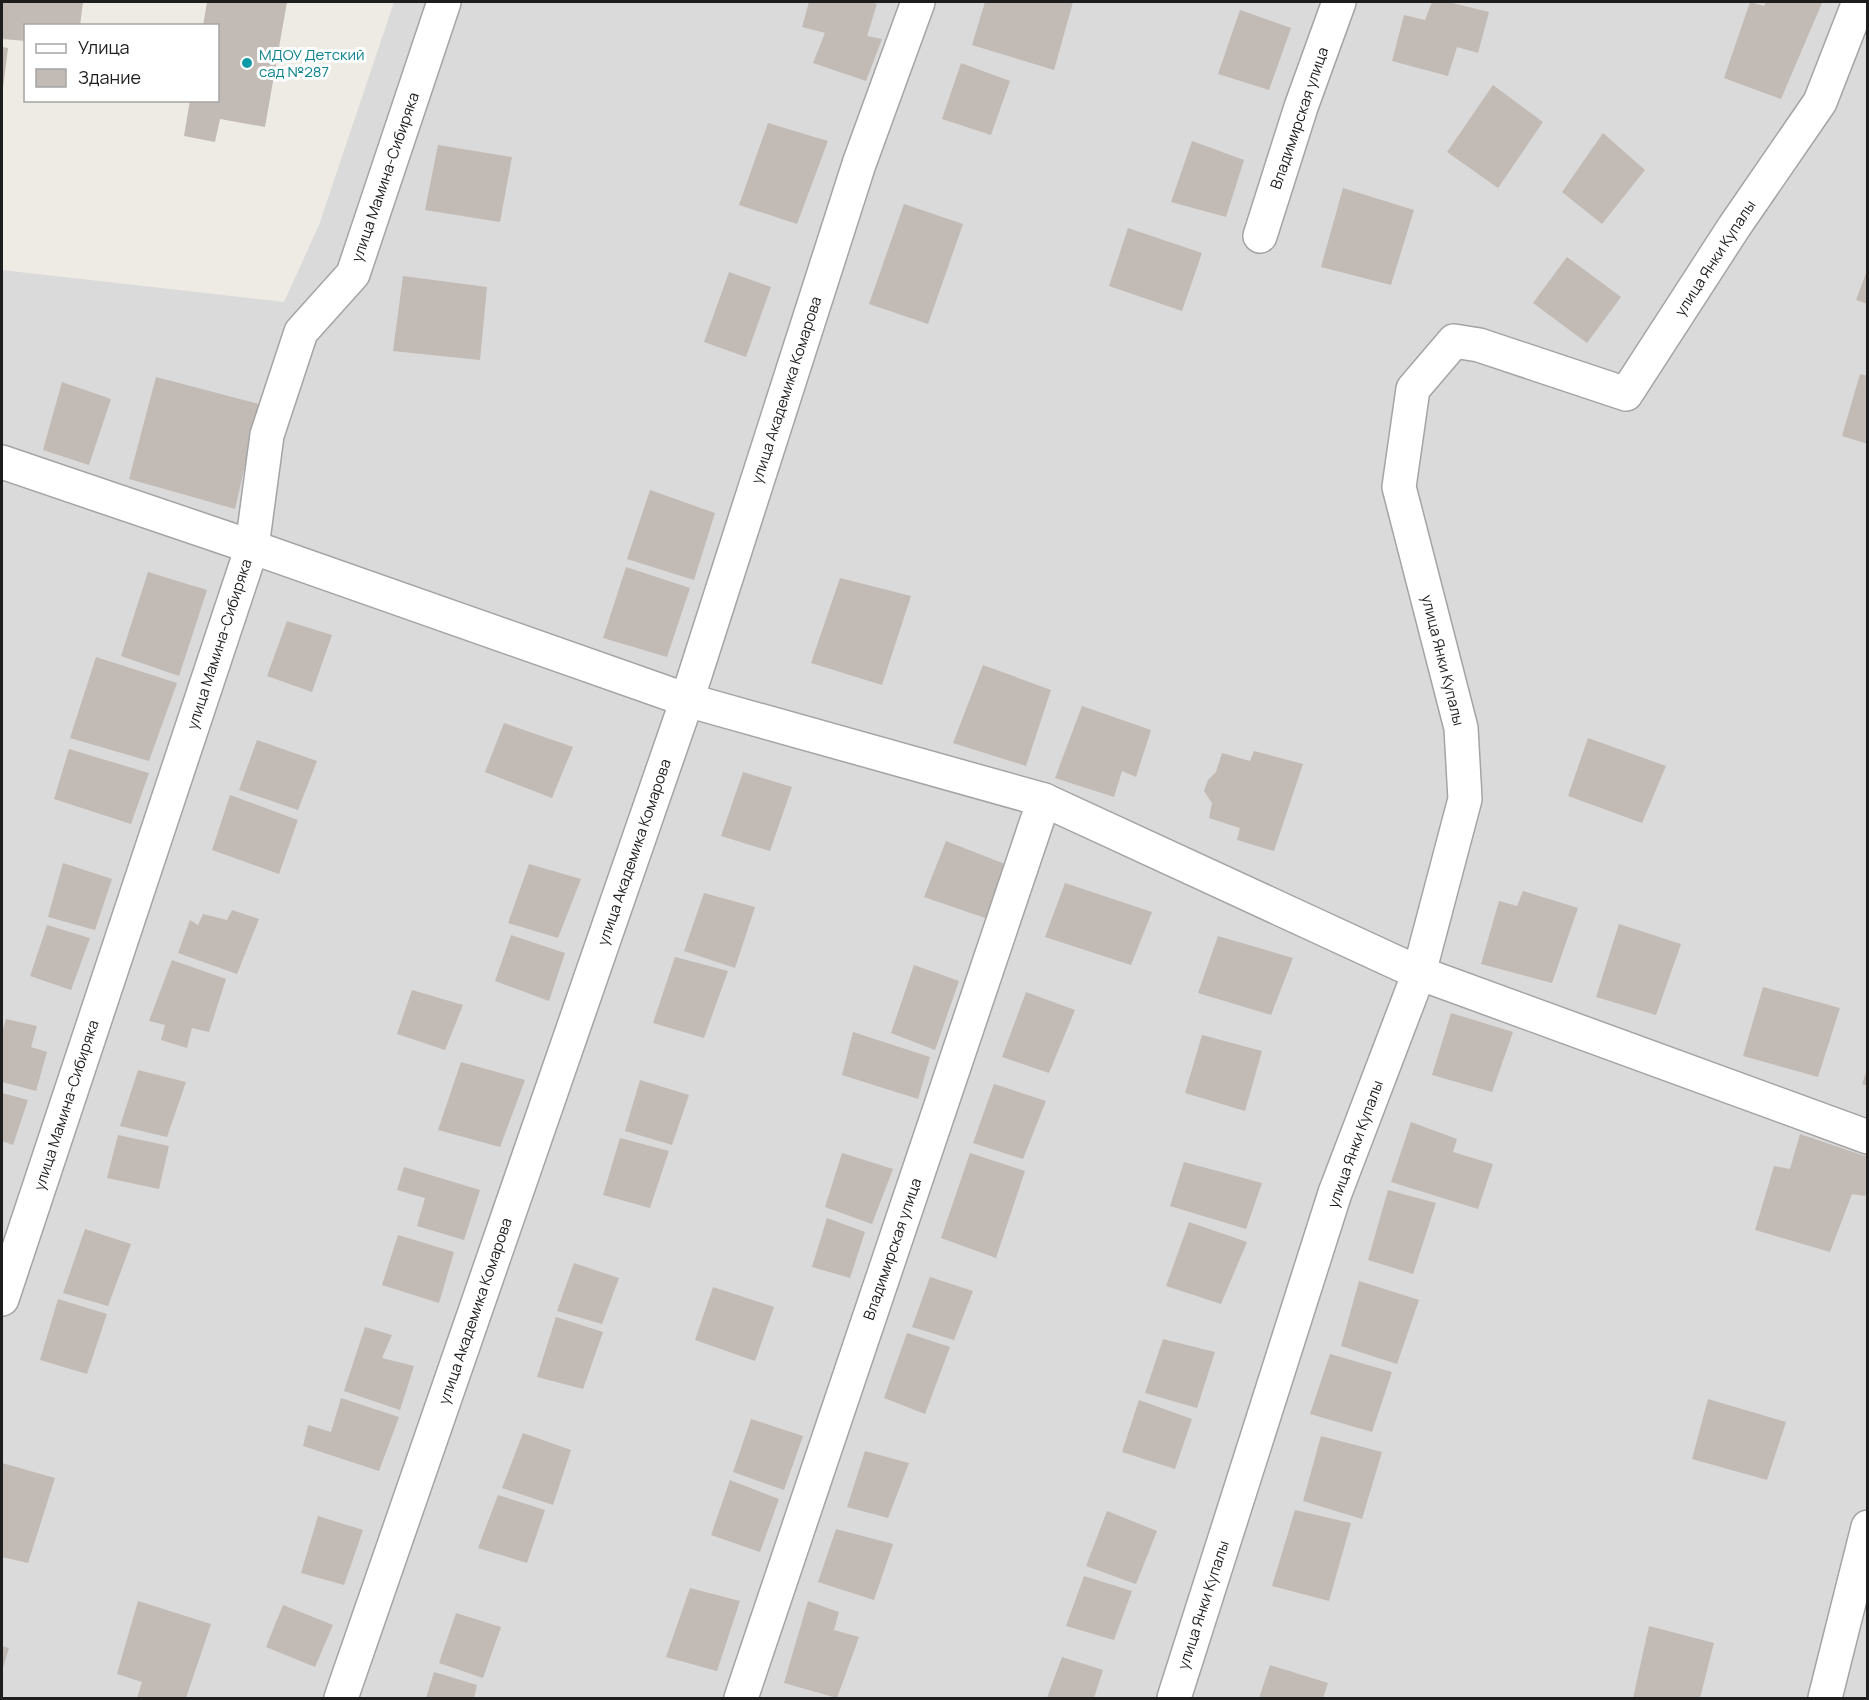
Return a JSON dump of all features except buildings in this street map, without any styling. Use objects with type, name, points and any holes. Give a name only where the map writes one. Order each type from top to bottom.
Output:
[{"type":"street","name":"улица Мамина-Сибиряка","points":[[2,1299],[252,547],[267,435],[300,332],[353,274],[444,2]]},
{"type":"street","name":"улица Академика Комарова","points":[[340,1698],[687,700],[859,164],[918,2]]},
{"type":"street","name":"Владимирская улица","points":[[1260,236],[1300,107],[1339,2]]},
{"type":"street","name":"улица Янки Купалы","points":[[1174,1698],[1335,1193],[1419,973],[1465,799],[1461,728],[1400,487],[1413,389],[1454,341],[1479,345],[1626,394],[1734,226],[1820,102],[1859,2]]},
{"type":"street","points":[[2,462],[687,700],[1044,800],[1419,973],[1868,1137]]},
{"type":"street","name":"Владимирская улица","points":[[741,1698],[1044,800]]},
{"type":"street","points":[[1825,1698],[1868,1527]]},
{"type":"shaded area","points":[[394,2],[1867,2],[1867,1698],[2,1698],[2,270],[284,302],[319,225]]},
{"type":"place","name":"МДОУ Детский сад №287","points":[[247,63]]}]
